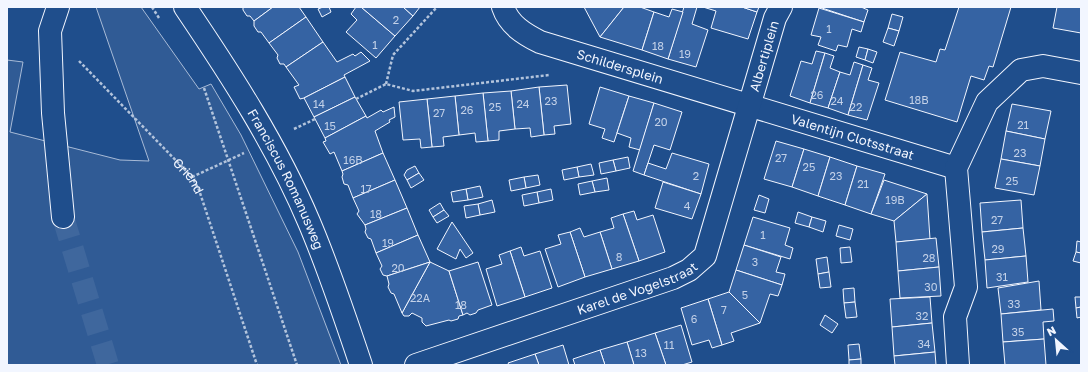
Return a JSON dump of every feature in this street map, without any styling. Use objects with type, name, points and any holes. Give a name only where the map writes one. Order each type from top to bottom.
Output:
[{"type":"street","points":[[58,7],[50,31],[52,113],[63,217]]},
{"type":"street","name":"Franciscus Romanusweg","points":[[185,7],[228,71],[269,141],[309,221],[361,365]]},
{"type":"street","name":"Schildersplein","points":[[503,7],[506,15],[516,28],[527,35],[561,49],[750,106]]},
{"type":"street","name":"Albertiplein","points":[[750,106],[775,18],[781,7]]},
{"type":"street","points":[[958,365],[955,317],[966,287],[956,168],[987,102],[1021,70],[1043,66],[1081,73]]},
{"type":"street","name":"Valentijn Clotsstraat","points":[[750,106],[956,168]]},
{"type":"street","name":"Karel de Vogelstraat","points":[[416,365],[673,278],[689,270],[705,256],[750,106]]},
{"type":"path","points":[[152,7],[160,20]]},
{"type":"path","points":[[386,84],[393,55],[437,7]]},
{"type":"path","name":"Griend","points":[[50,31],[192,177],[199,190],[257,365]]},
{"type":"path","points":[[356,99],[386,84],[413,91],[552,75],[561,49]]},
{"type":"path","points":[[203,86],[297,365]]},
{"type":"path","points":[[192,177],[269,141]]},
{"type":"shaded area","points":[[96,7],[141,7],[199,89],[211,84],[241,135],[298,252],[341,365],[7,365],[7,60],[23,62],[10,132],[120,160],[149,161]]},
{"type":"building","points":[[243,7],[273,7],[254,21],[250,16],[247,16],[243,10]]},
{"type":"building","points":[[273,7],[299,7],[306,17],[269,43],[261,32],[258,32],[254,26],[254,21]]},
{"type":"building","points":[[329,7],[331,12],[322,17],[318,9]]},
{"type":"building","points":[[356,7],[361,7],[395,36],[376,58],[346,32],[357,20],[351,14]]},
{"type":"building","points":[[361,7],[403,7],[413,16],[395,36]]},
{"type":"building","points":[[403,7],[420,7],[413,16]]},
{"type":"building","points":[[584,7],[624,7],[600,37]]},
{"type":"building","points":[[624,7],[640,7],[654,12],[642,50],[600,37]]},
{"type":"building","points":[[684,7],[697,7],[692,24],[708,30],[696,67],[668,59]]},
{"type":"building","points":[[703,7],[742,7],[757,12],[748,39],[711,28],[716,11]]},
{"type":"building","points":[[742,7],[759,7],[757,12]]},
{"type":"building","points":[[819,7],[861,7],[868,10],[864,22]]},
{"type":"building","points":[[959,7],[1011,7],[993,67],[989,66],[984,80],[971,76],[957,122],[885,100],[900,52],[936,62],[940,49],[945,50]]},
{"type":"building","points":[[1057,7],[1081,7],[1081,33],[1053,28]]},
{"type":"building","points":[[819,8],[864,22],[861,32],[852,29],[847,47],[838,45],[836,51],[818,45],[821,37],[811,35]]},
{"type":"building","points":[[672,9],[683,12],[668,59],[642,50],[654,12],[669,17]]},
{"type":"building","points":[[892,14],[903,17],[899,31],[888,28]]},
{"type":"building","points":[[306,17],[323,42],[286,67],[284,64],[280,64],[277,58],[278,55],[269,43]]},
{"type":"building","points":[[888,28],[899,31],[894,46],[883,42]]},
{"type":"building","points":[[323,42],[337,62],[353,54],[355,56],[361,52],[370,61],[344,75],[345,77],[300,99],[294,87],[299,85],[286,67]]},
{"type":"building","points":[[859,47],[868,49],[865,60],[856,57]]},
{"type":"building","points":[[868,49],[877,52],[873,63],[865,60]]},
{"type":"building","points":[[816,51],[825,53],[810,103],[790,96],[801,61],[812,64]]},
{"type":"building","points":[[825,53],[834,56],[830,68],[840,72],[828,108],[810,103]]},
{"type":"building","points":[[854,62],[863,65],[848,115],[828,108],[840,72],[850,75]]},
{"type":"building","points":[[863,65],[872,68],[868,80],[879,83],[867,120],[848,115]]},
{"type":"building","points":[[345,77],[355,97],[314,117],[304,98]]},
{"type":"building","points":[[567,85],[571,124],[554,126],[555,134],[544,135],[539,87]]},
{"type":"building","points":[[539,87],[544,135],[531,137],[530,128],[515,129],[511,91]]},
{"type":"building","points":[[600,87],[629,96],[614,142],[602,138],[605,129],[589,124]]},
{"type":"building","points":[[511,91],[515,129],[499,131],[499,140],[488,141],[483,93]]},
{"type":"building","points":[[483,93],[488,141],[476,142],[475,133],[459,135],[455,96]]},
{"type":"building","points":[[455,96],[459,135],[443,137],[444,146],[432,147],[427,99]]},
{"type":"building","points":[[629,96],[654,103],[640,150],[629,147],[631,138],[617,133]]},
{"type":"building","points":[[355,97],[366,116],[325,138],[314,117]]},
{"type":"building","points":[[427,99],[432,147],[421,148],[420,139],[403,140],[399,102]]},
{"type":"building","points":[[654,103],[682,112],[670,150],[654,145],[644,175],[633,171]]},
{"type":"building","points":[[1012,104],[1051,111],[1045,139],[1006,131]]},
{"type":"building","points":[[394,107],[395,117],[389,120],[390,122],[375,131],[383,153],[342,171],[334,152],[330,154],[323,142],[326,141],[325,138],[366,116],[367,118],[381,110],[383,112]]},
{"type":"building","points":[[1006,131],[1045,139],[1040,166],[1001,159]]},
{"type":"building","points":[[776,141],[804,149],[792,187],[764,179]]},
{"type":"building","points":[[804,149],[830,157],[818,196],[792,187]]},
{"type":"building","points":[[383,153],[395,180],[353,198],[348,185],[344,184],[342,171]]},
{"type":"building","points":[[672,153],[709,164],[701,194],[644,175],[648,163],[666,169]]},
{"type":"building","points":[[628,157],[630,168],[616,171],[613,160]]},
{"type":"building","points":[[830,157],[857,166],[845,205],[818,196]]},
{"type":"building","points":[[1001,159],[1040,166],[1034,195],[995,188]]},
{"type":"building","points":[[613,160],[616,171],[601,174],[599,163]]},
{"type":"building","points":[[591,164],[594,175],[579,177],[577,167]]},
{"type":"building","points":[[415,166],[419,173],[407,180],[404,175],[407,170]]},
{"type":"building","points":[[857,166],[885,174],[871,214],[845,205]]},
{"type":"building","points":[[577,167],[579,177],[564,180],[562,170]]},
{"type":"building","points":[[419,173],[424,180],[411,188],[407,180]]},
{"type":"building","points":[[538,175],[540,185],[526,188],[524,177]]},
{"type":"building","points":[[524,177],[526,188],[511,191],[509,180]]},
{"type":"building","points":[[607,178],[609,190],[595,192],[592,181]]},
{"type":"building","points":[[395,180],[407,208],[365,225],[357,214],[359,211],[353,198]]},
{"type":"building","points":[[884,180],[927,194],[894,221],[871,214]]},
{"type":"building","points":[[592,181],[595,192],[580,195],[578,184]]},
{"type":"building","points":[[663,182],[701,194],[692,219],[655,208]]},
{"type":"building","points":[[480,186],[483,197],[468,200],[466,189]]},
{"type":"building","points":[[466,189],[468,200],[453,202],[451,192]]},
{"type":"building","points":[[551,189],[553,200],[539,203],[537,192]]},
{"type":"building","points":[[537,192],[539,203],[524,206],[522,195]]},
{"type":"building","points":[[927,194],[930,239],[896,242],[894,221]]},
{"type":"building","points":[[759,195],[769,199],[765,213],[754,210]]},
{"type":"building","points":[[492,200],[495,212],[480,215],[478,204]]},
{"type":"building","points":[[1021,200],[1023,228],[982,232],[980,203]]},
{"type":"building","points":[[440,203],[444,210],[433,217],[429,210]]},
{"type":"building","points":[[478,204],[480,215],[466,218],[464,206]]},
{"type":"building","points":[[407,208],[418,235],[376,253],[371,239],[368,238],[365,232],[365,225]]},
{"type":"building","points":[[444,210],[449,216],[437,223],[433,217]]},
{"type":"building","points":[[634,211],[637,220],[653,215],[665,252],[639,261],[623,214]]},
{"type":"building","points":[[798,212],[812,217],[809,227],[795,223]]},
{"type":"building","points":[[623,214],[639,261],[612,269],[600,232],[614,228],[611,218]]},
{"type":"building","points":[[753,217],[790,228],[785,245],[793,248],[790,259],[744,245]]},
{"type":"building","points":[[812,217],[826,221],[823,232],[809,227]]},
{"type":"building","points":[[452,222],[473,253],[466,258],[460,249],[456,259],[437,249]]},
{"type":"building","points":[[839,225],[853,229],[850,240],[836,236]]},
{"type":"building","points":[[580,228],[584,237],[600,232],[612,269],[585,277],[570,232]]},
{"type":"building","points":[[1023,228],[1026,256],[985,260],[982,232]]},
{"type":"building","points":[[570,232],[585,277],[558,287],[545,249],[561,244],[558,235]]},
{"type":"building","points":[[418,235],[430,262],[387,276],[383,275],[380,269],[382,266],[376,253]]},
{"type":"building","points":[[936,238],[939,267],[898,271],[896,242]]},
{"type":"building","points":[[1077,241],[1081,242],[1081,253],[1076,252]]},
{"type":"building","points":[[744,245],[781,257],[776,272],[785,274],[782,285],[736,270]]},
{"type":"building","points":[[521,247],[524,256],[540,251],[552,288],[525,297],[510,251]]},
{"type":"building","points":[[850,247],[852,262],[841,263],[840,248]]},
{"type":"building","points":[[510,251],[525,297],[497,306],[486,269],[502,264],[499,255]]},
{"type":"building","points":[[1076,252],[1081,253],[1081,263],[1073,261]]},
{"type":"building","points":[[1026,256],[1028,282],[987,288],[985,260]]},
{"type":"building","points":[[827,257],[829,272],[818,274],[816,259]]},
{"type":"building","points":[[430,262],[449,271],[463,315],[459,316],[458,319],[426,326],[422,322],[422,318],[412,313],[409,316],[404,316],[402,313]]},
{"type":"building","points":[[430,262],[402,313],[394,294],[391,293],[388,287],[389,284],[387,276]]},
{"type":"building","points":[[478,262],[492,305],[478,310],[476,313],[470,315],[467,313],[463,315],[449,271]]},
{"type":"building","points":[[939,267],[941,296],[900,298],[898,271]]},
{"type":"building","points":[[736,270],[782,285],[778,296],[770,294],[760,323],[729,292]]},
{"type":"building","points":[[829,272],[831,287],[820,288],[818,274]]},
{"type":"building","points":[[1039,281],[1041,310],[1001,314],[998,288]]},
{"type":"building","points":[[854,288],[855,302],[844,303],[843,289]]},
{"type":"building","points":[[729,292],[760,323],[731,333],[734,341],[722,345],[708,299]]},
{"type":"building","points":[[930,297],[932,323],[892,327],[890,299]]},
{"type":"building","points":[[1075,297],[1081,297],[1081,307],[1076,308]]},
{"type":"building","points":[[708,299],[722,345],[712,348],[709,340],[692,345],[681,308]]},
{"type":"building","points":[[855,302],[857,317],[846,318],[844,303]]},
{"type":"building","points":[[1081,307],[1081,317],[1077,318],[1076,308]]},
{"type":"building","points":[[1053,309],[1054,321],[1043,322],[1044,339],[1003,342],[1001,314]]},
{"type":"building","points":[[825,315],[838,324],[832,333],[820,325]]},
{"type":"building","points":[[932,323],[935,352],[894,356],[892,327]]},
{"type":"building","points":[[681,325],[692,362],[682,365],[666,365],[655,333]]},
{"type":"building","points":[[655,333],[666,365],[634,365],[627,342]]},
{"type":"building","points":[[1044,339],[1046,365],[1005,365],[1003,342]]},
{"type":"building","points":[[627,342],[634,365],[605,365],[600,350]]},
{"type":"building","points":[[859,344],[861,359],[849,360],[848,345]]},
{"type":"building","points":[[563,345],[569,365],[539,365],[535,354]]},
{"type":"building","points":[[600,350],[605,365],[575,365],[573,359]]},
{"type":"building","points":[[935,352],[936,365],[895,365],[894,356]]},
{"type":"building","points":[[535,354],[539,365],[509,365],[508,363]]},
{"type":"building","points":[[861,359],[861,365],[849,365],[849,360]]},
{"type":"tunnel","points":[[63,217],[108,365]]}]
